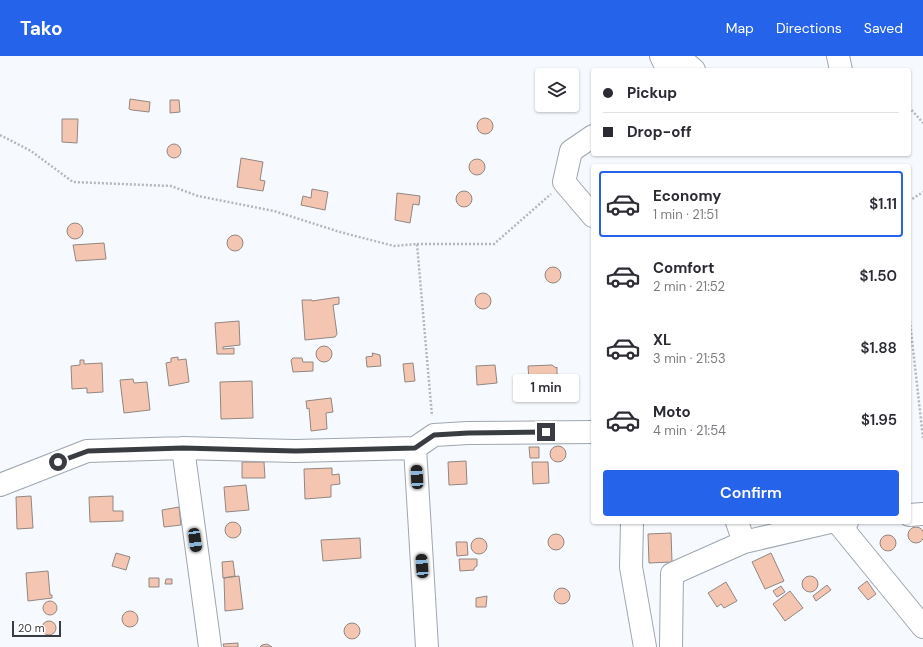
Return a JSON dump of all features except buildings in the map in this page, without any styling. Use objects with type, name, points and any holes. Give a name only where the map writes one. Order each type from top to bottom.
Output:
[{"type":"street","points":[[661,56],[667,68]]},
{"type":"street","points":[[678,56],[692,68]]},
{"type":"street","points":[[838,56],[840,68]]},
{"type":"street","points":[[591,137],[571,151],[564,182],[591,214]]},
{"type":"street","points":[[0,485],[88,451],[183,448],[296,451],[415,448],[434,435],[468,433],[591,432]]},
{"type":"street","points":[[183,448],[210,647]]},
{"type":"street","points":[[415,448],[427,647]]},
{"type":"street","points":[[911,515],[923,514]]},
{"type":"street","points":[[632,524],[631,567],[645,647]]},
{"type":"street","points":[[671,647],[672,574],[741,532],[812,524]]},
{"type":"street","points":[[844,524],[923,627]]},
{"type":"path","points":[[911,109],[923,123]]},
{"type":"path","points":[[0,135],[31,151],[73,182],[172,186],[198,196],[274,212],[340,232],[394,246],[417,244],[494,244],[564,182]]},
{"type":"path","points":[[911,199],[923,192]]},
{"type":"path","points":[[417,244],[434,435]]},
{"type":"path","points":[[911,331],[923,438]]},
{"type":"route","points":[[58,462],[88,451],[183,448],[296,451],[415,448],[434,435],[546,432]]}]
